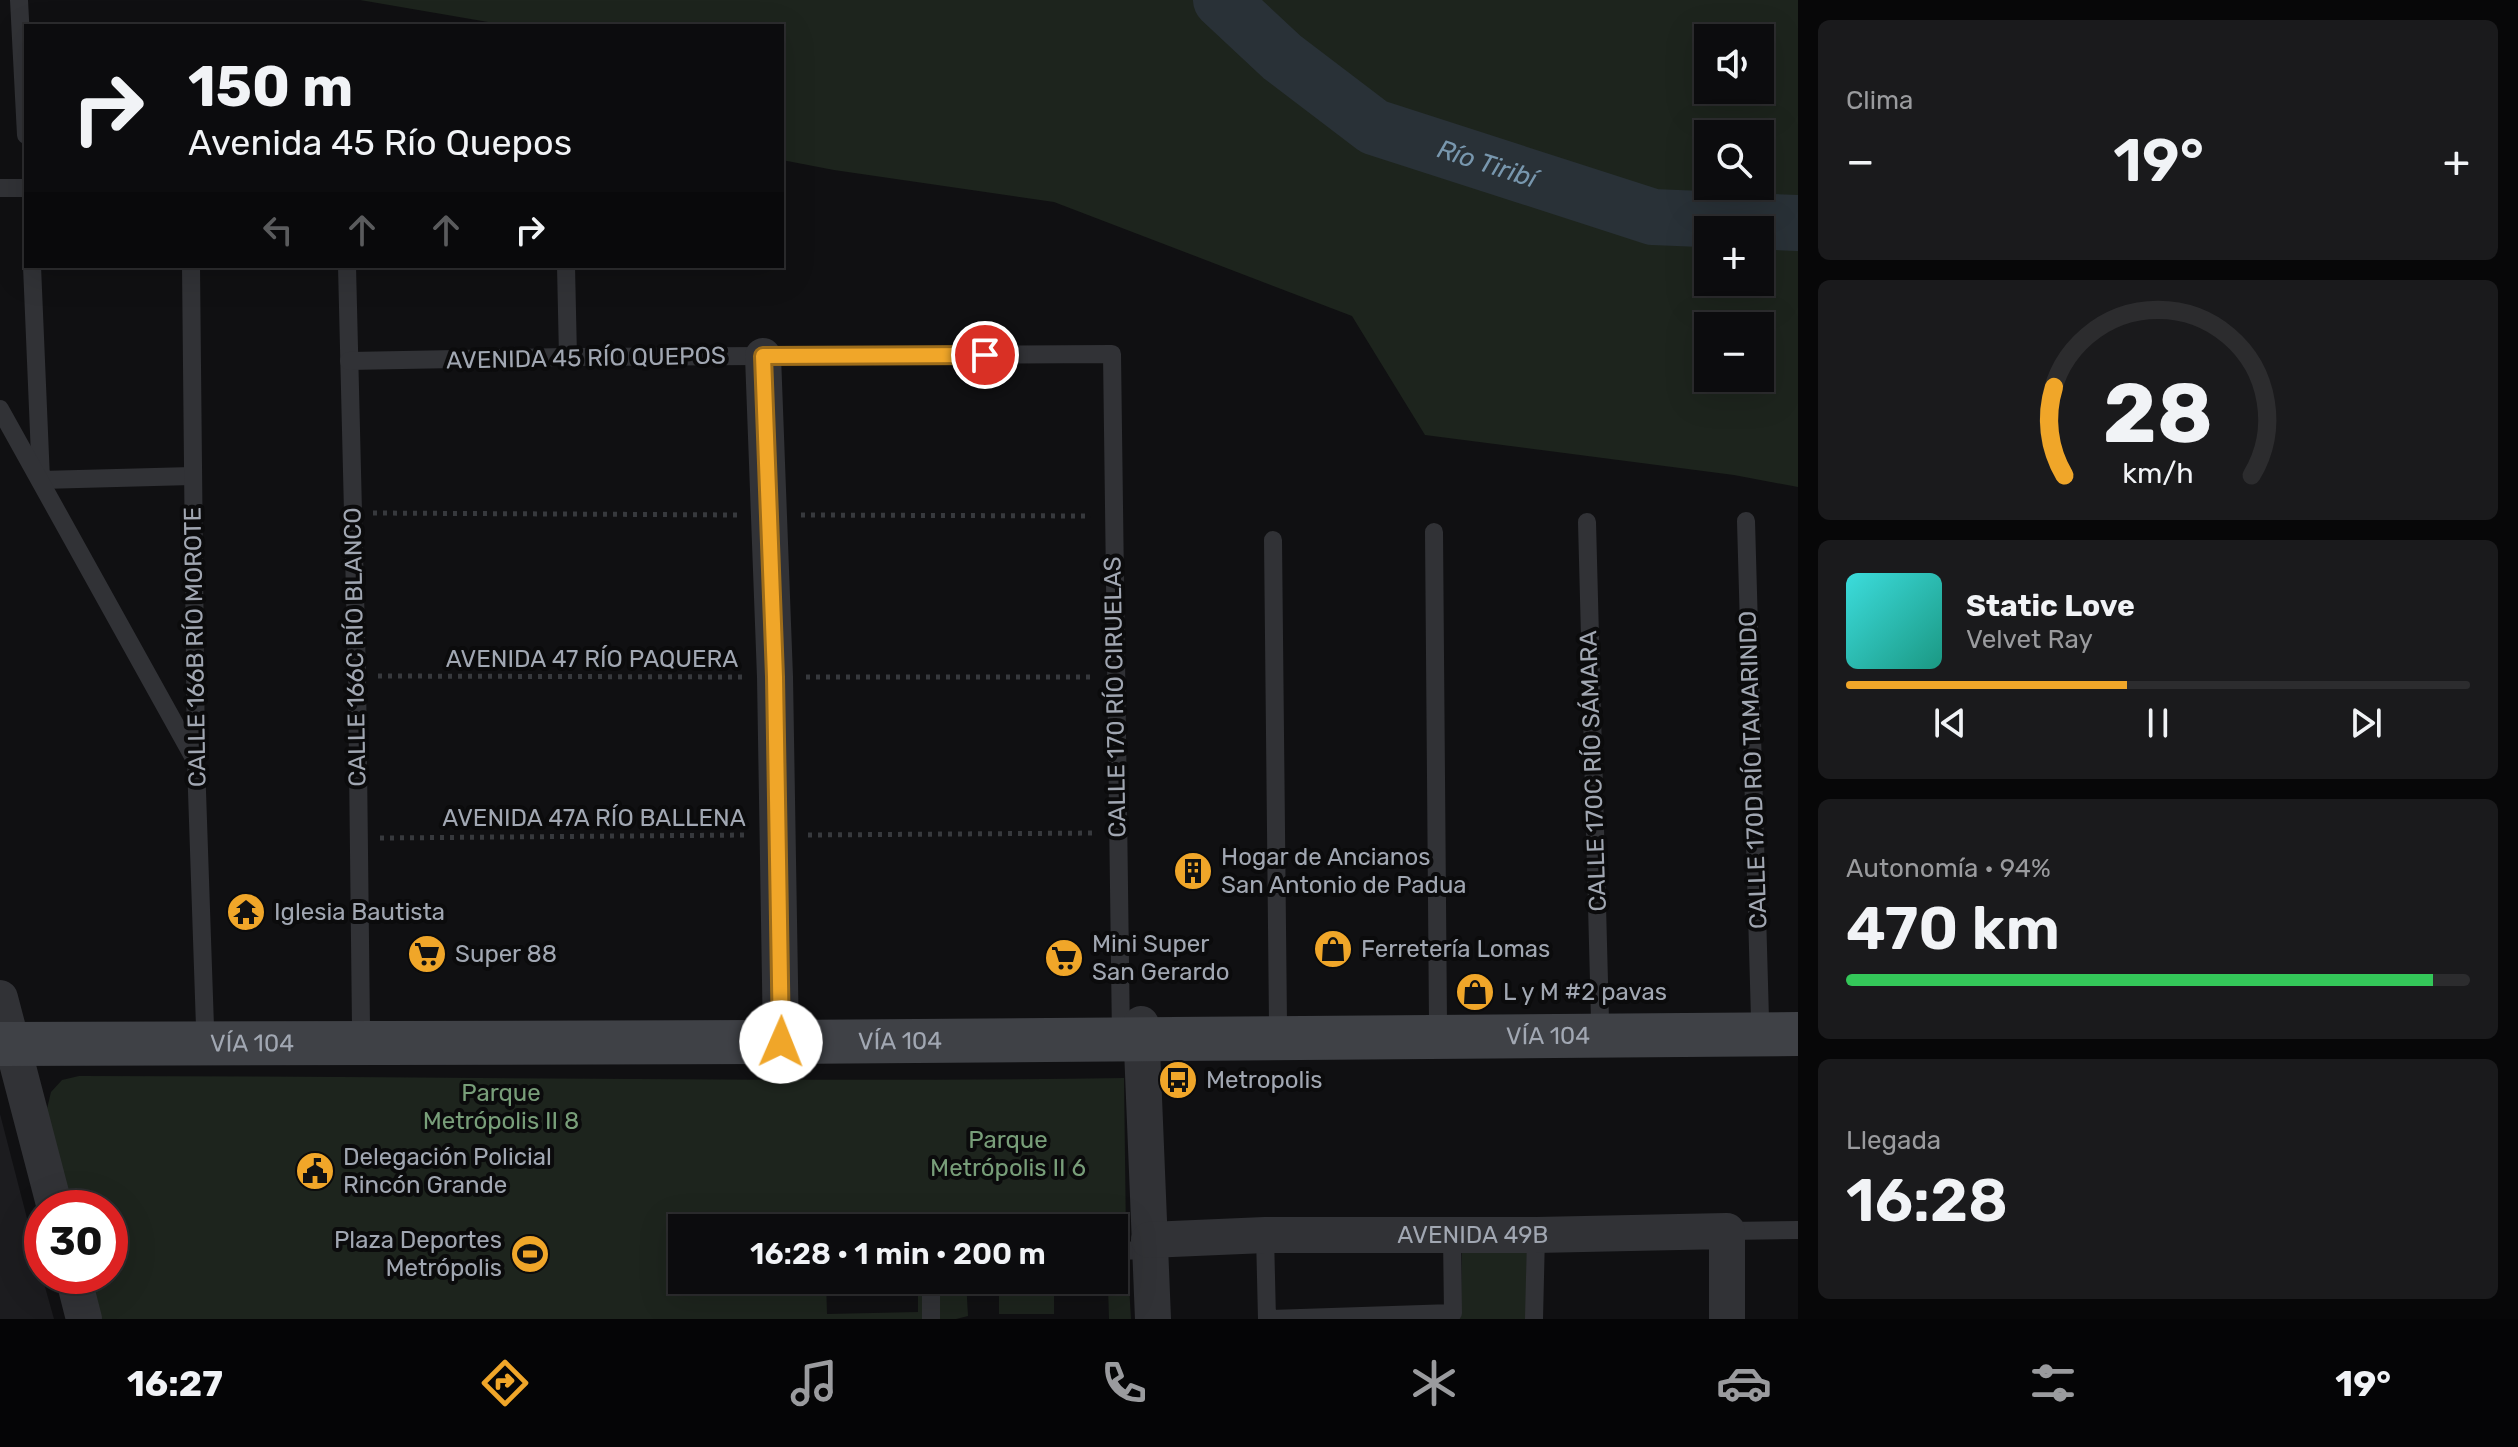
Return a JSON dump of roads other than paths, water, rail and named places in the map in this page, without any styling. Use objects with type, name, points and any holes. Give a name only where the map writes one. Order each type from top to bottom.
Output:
[{"type":"main road","name":"VÍA 104","points":[[1131,1032],[1278,1023],[1600,1020],[1785,1024]]},
{"type":"main road","name":"VÍA 104","points":[[4,1028],[782,1034],[1785,1024]]},
{"type":"main road","name":"VÍA 104","points":[[4,1028],[361,1027],[782,1034]]},
{"type":"street","points":[[763,356],[775,677],[782,1034]]},
{"type":"street","points":[[4,1028],[50,1190]]},
{"type":"street","points":[[1131,1032],[1137,1247],[1153,1319]]},
{"type":"street","points":[[1727,1231],[1727,1319]]},
{"type":"street","name":"AVENIDA 49B","points":[[1137,1247],[1265,1235],[1452,1236],[1727,1231]]},
{"type":"street","points":[[78,1294],[84,1319]]},
{"type":"lane","points":[[19,0],[24,96]]},
{"type":"lane","points":[[0,188],[24,188]]},
{"type":"lane","points":[[32,268],[41,480]]},
{"type":"lane","name":"CALLE 166B RÍO MOROTE","points":[[191,268],[196,762],[205,1027]]},
{"type":"lane","name":"CALLE 166C RÍO BLANCO","points":[[347,268],[357,676],[361,1027]]},
{"type":"lane","points":[[566,268],[568,357]]},
{"type":"lane","name":"AVENIDA 45 RÍO QUEPOS","points":[[349,361],[1112,354]]},
{"type":"lane","name":"CALLE 170 RÍO CIRUELAS","points":[[1112,354],[1117,833],[1131,1032]]},
{"type":"lane","points":[[0,409],[196,762]]},
{"type":"lane","points":[[41,480],[192,476]]},
{"type":"lane","name":"CALLE 170D RÍO TAMARINDO","points":[[1746,521],[1785,1024]]},
{"type":"lane","name":"CALLE 170C RÍO SÁMARA","points":[[1587,522],[1600,1020]]},
{"type":"lane","points":[[1434,532],[1438,1022]]},
{"type":"lane","points":[[1273,540],[1278,1023]]},
{"type":"lane","name":"AVENIDA 49B","points":[[1727,1231],[1798,1230]]},
{"type":"lane","points":[[1265,1235],[1267,1319],[1453,1313],[1452,1236]]},
{"type":"lane","points":[[1534,1319],[1536,1235]]},
{"type":"lane","points":[[931,1294],[931,1319]]},
{"type":"waterway","name":"Río Tiribí","points":[[1221,0],[1282,57],[1374,127],[1653,217],[1798,223]]},
{"type":"place","name":"Hogar de Ancianos San Antonio de Padua","points":[[1193,871]]},
{"type":"place","name":"Iglesia Bautista","points":[[246,912]]},
{"type":"place","name":"Ferretería Lomas","points":[[1333,949]]},
{"type":"place","name":"Super 88","points":[[427,954]]},
{"type":"place","name":"Mini Super San Gerardo","points":[[1064,958]]},
{"type":"place","name":"L y M #2 pavas","points":[[1475,992]]},
{"type":"place","name":"Metropolis","points":[[1178,1080]]},
{"type":"place","name":"Delegación Policial Rincón Grande","points":[[315,1171]]},
{"type":"place","name":"Plaza Deportes Metrópolis","points":[[530,1254]]},
{"type":"park label","name":"Parque Metrópolis II 8","points":[[501,1107]]},
{"type":"park label","name":"Parque Metrópolis II 6","points":[[1008,1154]]}]
